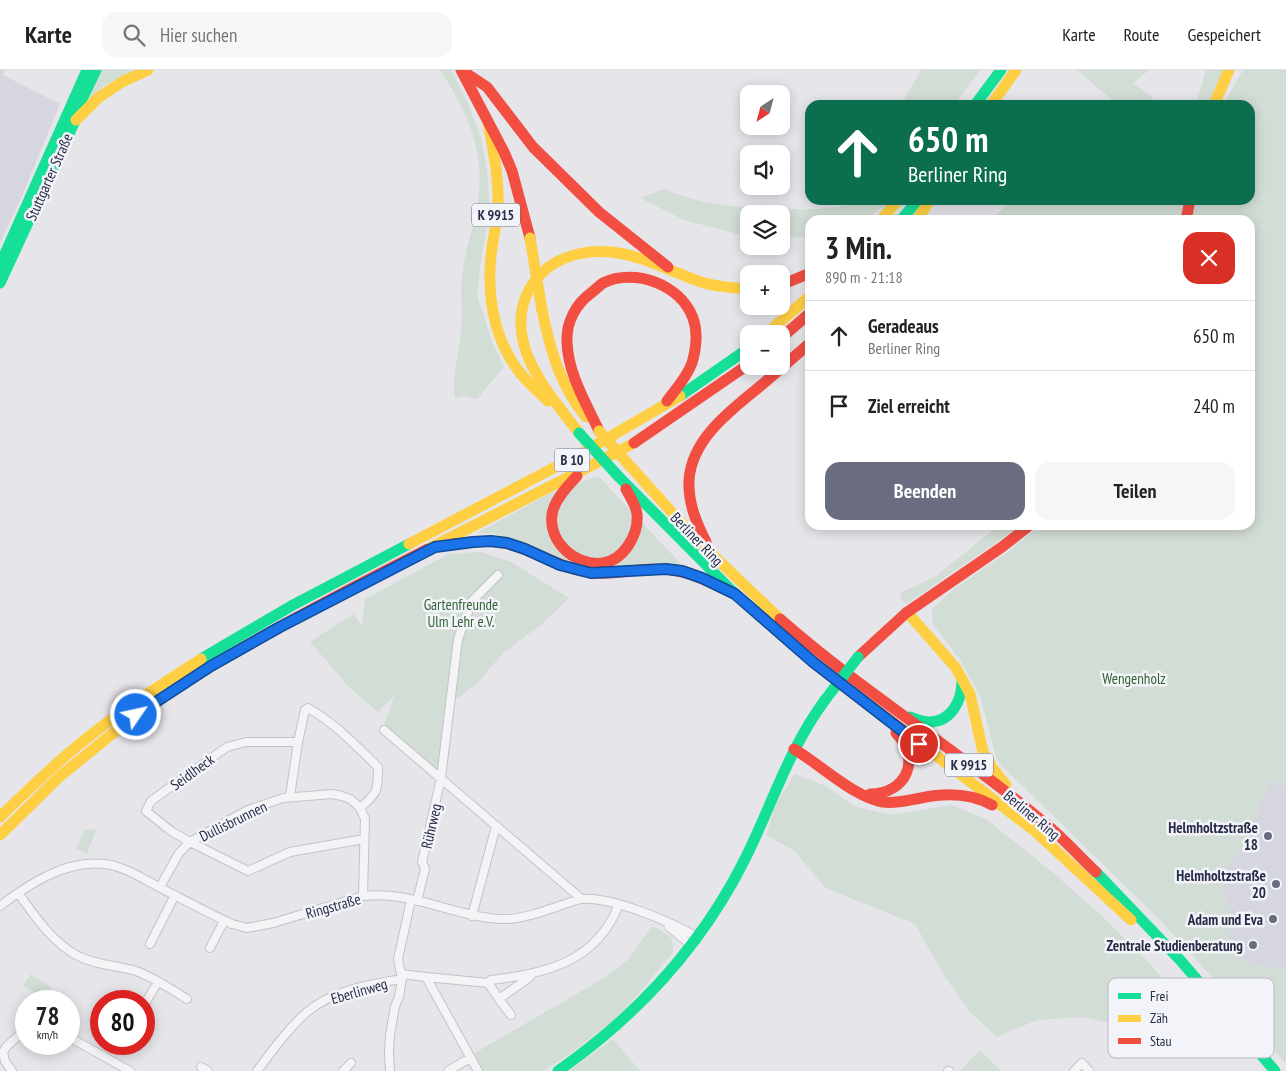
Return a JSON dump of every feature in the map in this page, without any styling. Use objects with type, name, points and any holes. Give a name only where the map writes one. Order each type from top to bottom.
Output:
[{"type":"main road","points":[[76,95],[82,70]]},
{"type":"main road","name":"Stuttgarter Straße","points":[[0,264],[87,70]]},
{"type":"main road","name":"Stuttgarter Straße","points":[[0,283],[75,121],[81,101],[96,70]]},
{"type":"main road","points":[[75,121],[98,98],[122,82],[148,70]]},
{"type":"main road","points":[[979,100],[1001,70]]},
{"type":"main road","points":[[995,100],[1016,70]]},
{"type":"main road","points":[[1216,100],[1229,70]]},
{"type":"main road","points":[[461,71],[479,80],[487,87],[524,136],[569,184],[607,218],[678,274]]},
{"type":"main road","name":"K 9915","points":[[461,71],[504,152],[512,171],[530,238],[547,341],[554,363],[572,398],[585,410]]},
{"type":"main road","name":"K 9915","points":[[488,122],[498,179],[498,203],[489,276],[491,308],[504,346],[518,370],[619,477]]},
{"type":"main road","points":[[885,215],[894,205]]},
{"type":"main road","points":[[905,215],[914,205]]},
{"type":"main road","points":[[579,433],[528,360],[519,330],[524,300],[534,281],[542,271],[556,261],[586,251],[602,251],[620,253],[724,288],[740,289]]},
{"type":"main road","points":[[790,281],[805,275]]},
{"type":"main road","points":[[585,410],[569,356],[567,340],[569,327],[573,314],[589,293],[600,284],[625,276],[636,276],[660,283],[671,289],[688,309],[693,320],[696,348],[692,361],[687,373],[660,410]]},
{"type":"main road","points":[[776,325],[805,300]]},
{"type":"main road","points":[[790,330],[805,317]]},
{"type":"main road","points":[[718,561],[693,513],[690,499],[688,484],[696,451],[703,439],[730,410],[805,347]]},
{"type":"main road","name":"B 10","points":[[0,818],[49,770],[90,736],[169,679],[272,617],[576,458],[660,410],[740,355]]},
{"type":"main road","name":"B 10","points":[[0,835],[56,778],[122,725],[179,686],[280,627],[623,449],[740,370]]},
{"type":"main road","name":"B 10","points":[[585,410],[599,430]]},
{"type":"main road","name":"Berliner Ring","points":[[599,430],[655,496],[718,561],[768,608],[820,654],[1042,821],[1114,888],[1197,978]]},
{"type":"main road","points":[[582,470],[558,498],[552,515],[551,525],[559,544],[565,551],[582,561],[604,563],[619,555],[630,544],[636,530],[638,517],[635,504],[619,477]]},
{"type":"main road","name":"Berliner Ring","points":[[619,477],[735,594],[813,662],[1036,832],[1143,932],[1185,978]]},
{"type":"main road","points":[[558,1071],[616,1028],[656,988],[694,941],[717,909],[736,876],[794,749],[808,724],[858,657],[883,632],[907,612],[1023,530]]},
{"type":"main road","points":[[435,547],[473,542],[507,543],[560,565],[584,572],[604,574],[666,569],[682,571],[702,578],[735,594]]},
{"type":"main road","points":[[907,612],[956,668],[961,677],[970,694],[981,746],[987,760],[1004,782],[1042,821]]},
{"type":"main road","points":[[895,711],[921,721],[942,720],[955,710],[959,703],[963,691],[961,677]]},
{"type":"main road","points":[[863,794],[885,793],[892,790],[902,781],[908,769],[907,747],[896,734],[891,723]]},
{"type":"main road","points":[[794,749],[863,794],[880,801],[893,802],[949,794],[975,798],[989,803],[1036,832]]},
{"type":"main road","name":"Berliner Ring","points":[[1252,1058],[1263,1071]]},
{"type":"main road","name":"Berliner Ring","points":[[1264,1058],[1275,1071]]},
{"type":"street","name":"Rührweg","points":[[390,1071],[390,1035],[402,977],[398,959],[425,869],[422,862],[441,778],[458,639],[472,602],[498,575]]},
{"type":"street","points":[[290,796],[298,742],[305,710],[308,708],[334,726],[378,767],[378,788],[372,799],[360,808],[365,820],[362,896]]},
{"type":"street","points":[[384,730],[578,895],[580,899]]},
{"type":"street","name":"Seidlheck","points":[[190,842],[171,831],[146,811],[151,801],[227,747],[246,742],[298,742]]},
{"type":"street","name":"Dullisbrunnen","points":[[160,888],[179,853],[190,842],[248,810],[290,796],[332,794],[350,799],[360,808]]},
{"type":"street","points":[[472,916],[496,826]]},
{"type":"street","name":"Dullisbrunnen","points":[[190,842],[248,871],[290,852],[364,839]]},
{"type":"street","name":"Ringstraße","points":[[0,906],[37,881],[60,870],[88,864],[104,864],[118,867],[224,921],[247,928],[320,910],[362,896],[388,895],[472,916],[504,919],[518,917],[580,899],[599,899],[620,904],[664,922],[694,941]]},
{"type":"street","points":[[18,893],[46,930],[71,952],[94,962],[138,971],[187,998]]},
{"type":"street","points":[[150,944],[175,895]]},
{"type":"street","points":[[402,977],[426,977],[488,983],[491,980],[534,974],[575,958],[592,945],[608,927],[620,904]]},
{"type":"street","points":[[210,948],[224,921]]},
{"type":"street","points":[[499,998],[534,974]]},
{"type":"street","name":"Eberlinweg","points":[[256,1071],[279,1042],[308,1011],[344,992],[402,977]]},
{"type":"street","points":[[426,977],[478,1071]]},
{"type":"street","points":[[153,990],[158,982]]},
{"type":"street","points":[[488,983],[511,1015]]},
{"type":"street","points":[[12,1071],[5,1061],[3,1052],[15,1039]]},
{"type":"street","points":[[80,1043],[130,1071]]},
{"type":"street","points":[[448,1071],[470,1058]]},
{"type":"street","points":[[343,1071],[350,1064]]},
{"type":"street","points":[[1074,1071],[1082,1064],[1090,1071]]},
{"type":"shaded area","points":[[0,70],[5,70],[3,75],[60,104],[22,196],[0,243]]},
{"type":"shaded area","points":[[1272,779],[1286,788],[1286,970],[1241,961],[1232,952],[1229,937],[1231,916],[1223,888],[1228,866],[1257,817],[1259,804]]},
{"type":"green space","points":[[102,70],[133,70],[104,86],[88,100]]},
{"type":"green space","points":[[440,70],[451,70],[469,106],[481,137],[487,170],[490,210],[477,295],[493,344],[504,367],[477,399],[463,396],[455,398],[454,381],[461,330],[462,277],[476,210],[480,174],[475,143],[470,128],[457,98]]},
{"type":"green space","points":[[921,70],[980,70],[958,100],[904,100]]},
{"type":"green space","points":[[1077,70],[1149,70],[1133,83],[1155,100],[1111,99]]},
{"type":"green space","points":[[1206,70],[1225,70],[1216,84],[1211,100],[1197,100]]},
{"type":"green space","name":"Wengenholz","points":[[1243,70],[1286,70],[1286,788],[1272,779],[1259,804],[1257,817],[1244,851],[1236,855],[1228,866],[1223,888],[1231,917],[1229,937],[1232,952],[1241,961],[1286,970],[1286,1064],[1274,1050],[1274,978],[1212,978],[1158,918],[997,761],[980,696],[959,658],[933,625],[932,609],[954,589],[1009,551],[1035,530],[1255,530],[1255,215],[1190,215],[1193,205],[1255,205],[1255,100],[1226,100]]},
{"type":"green space","points":[[664,189],[700,201],[740,206],[740,235],[684,220],[640,198]]},
{"type":"green space","points":[[849,205],[887,205],[870,215],[805,215],[805,237],[790,238],[790,209],[830,208]]},
{"type":"green space","points":[[1007,205],[1183,205],[1182,215],[996,215]]},
{"type":"green space","points":[[598,476],[681,564],[598,570],[561,560],[495,534],[477,533],[553,492]]},
{"type":"green space","points":[[993,530],[1015,530],[909,602],[905,603],[900,599],[902,592],[936,576]]},
{"type":"green space","name":"Gartenfreunde Ulm Lehr e.V.","points":[[481,552],[511,562],[569,598],[543,623],[503,653],[477,684],[445,707],[439,773],[384,724],[395,695],[378,712],[350,688],[310,642],[353,614],[362,626],[365,599],[449,554]]},
{"type":"green space","points":[[795,774],[826,786],[856,807],[892,815],[951,805],[986,819],[1050,870],[1103,917],[1162,978],[1108,978],[1108,1023],[1085,1017],[1037,1020],[997,1037],[970,1012],[943,974],[915,924],[825,888],[795,851],[766,835],[777,802]]},
{"type":"green space","points":[[85,829],[96,830],[87,854],[76,849]]},
{"type":"green space","points":[[651,927],[655,927],[672,938],[673,952],[636,997],[610,1023],[570,1054],[543,1071],[481,1071],[473,1054],[599,981],[629,959]]},
{"type":"green space","points":[[31,974],[52,988],[51,990],[30,990],[23,985]]},
{"type":"green space","points":[[613,1039],[640,1071],[569,1071]]},
{"type":"green space","points":[[980,1050],[1001,1071],[960,1071]]},
{"type":"traffic: fast","points":[[0,265],[87,70]]},
{"type":"traffic: fast","points":[[0,283],[75,121],[81,101],[96,70]]},
{"type":"traffic: fast","points":[[979,100],[1001,70]]},
{"type":"traffic: fast","points":[[905,215],[914,205]]},
{"type":"traffic: fast","points":[[680,396],[740,354]]},
{"type":"traffic: fast","points":[[579,433],[619,477]]},
{"type":"traffic: fast","points":[[619,477],[735,594],[766,621]]},
{"type":"traffic: fast","points":[[201,659],[293,605],[409,544]]},
{"type":"traffic: fast","points":[[825,700],[858,657]]},
{"type":"traffic: fast","points":[[910,717],[929,722],[937,721],[949,714],[954,709],[960,696],[962,681]]},
{"type":"traffic: fast","points":[[558,1071],[615,1027],[641,1003],[688,950],[728,891],[755,839],[781,778],[801,738],[825,700]]},
{"type":"traffic: fast","points":[[1096,872],[1196,978]]},
{"type":"traffic: fast","points":[[1264,1058],[1275,1071]]},
{"type":"traffic: slow","points":[[76,120],[98,98],[122,82],[148,70]]},
{"type":"traffic: slow","points":[[995,100],[1016,70]]},
{"type":"traffic: slow","points":[[1216,100],[1229,70]]},
{"type":"traffic: slow","points":[[488,122],[498,184],[490,271],[494,318],[504,347],[512,361],[524,378],[548,401]]},
{"type":"traffic: slow","points":[[885,215],[894,205]]},
{"type":"traffic: slow","points":[[920,215],[927,205]]},
{"type":"traffic: slow","points":[[530,238],[542,310]]},
{"type":"traffic: slow","points":[[579,433],[545,388],[535,371],[527,354],[522,336],[521,318],[525,299],[528,291],[544,271],[567,257],[584,253],[611,252],[645,260],[707,284],[740,288]]},
{"type":"traffic: slow","points":[[776,325],[805,300]]},
{"type":"traffic: slow","points":[[542,310],[557,366],[569,393],[586,417]]},
{"type":"traffic: slow","points":[[409,544],[584,452],[680,396]]},
{"type":"traffic: slow","points":[[599,431],[630,466]]},
{"type":"traffic: slow","points":[[428,549],[634,443]]},
{"type":"traffic: slow","points":[[630,466],[697,540],[780,619]]},
{"type":"traffic: slow","points":[[907,612],[956,668],[970,694],[983,752],[993,769],[1006,785]]},
{"type":"traffic: slow","points":[[0,817],[87,738],[137,701],[201,659]]},
{"type":"traffic: slow","points":[[0,835],[59,777],[122,726],[213,665]]},
{"type":"traffic: slow","points":[[921,744],[1036,832],[1131,920]]},
{"type":"traffic: jam","points":[[461,70],[487,87],[533,147],[599,212],[668,267]]},
{"type":"traffic: jam","points":[[462,72],[512,171],[530,238]]},
{"type":"traffic: jam","points":[[1187,215],[1189,205]]},
{"type":"traffic: jam","points":[[790,281],[805,275]]},
{"type":"traffic: jam","points":[[599,431],[574,377],[568,354],[567,335],[570,321],[581,302],[603,283],[629,277],[655,282],[678,296],[687,306],[696,329],[692,363],[681,383],[667,401]]},
{"type":"traffic: jam","points":[[790,330],[805,317]]},
{"type":"traffic: jam","points":[[706,542],[693,512],[689,488],[692,465],[698,450],[706,437],[727,414],[805,347]]},
{"type":"traffic: jam","points":[[634,443],[740,370]]},
{"type":"traffic: jam","points":[[577,476],[563,492],[553,510],[553,531],[564,549],[572,556],[592,563],[611,561],[624,551],[633,538],[637,514],[626,489]]},
{"type":"traffic: jam","points":[[858,657],[906,613],[1024,530]]},
{"type":"traffic: jam","points":[[448,545],[501,542],[578,570],[597,573],[647,569],[674,570],[692,575],[725,589]]},
{"type":"traffic: jam","points":[[213,665],[346,591],[428,549]]},
{"type":"traffic: jam","points":[[780,619],[845,672],[1014,798],[1053,830],[1096,872]]},
{"type":"traffic: jam","points":[[766,621],[813,662],[921,744]]},
{"type":"traffic: jam","points":[[870,794],[893,788],[901,782],[906,773],[909,764],[908,754],[904,743],[896,733]]},
{"type":"traffic: jam","points":[[794,749],[848,787],[871,799],[883,802],[897,802],[930,796],[957,795],[975,798],[992,805]]},
{"type":"place","name":"Helmholtzstraße 18","points":[[1268,836]]},
{"type":"place","name":"Helmholtzstraße 20","points":[[1276,884]]},
{"type":"place","name":"Adam und Eva","points":[[1273,919]]},
{"type":"place","name":"Zentrale Studienberatung","points":[[1253,945]]},
{"type":"route","points":[[136,715],[211,666],[280,627],[435,547],[491,541],[507,543],[560,565],[591,573],[604,574],[666,569],[682,571],[702,578],[735,594],[813,662],[919,744]]}]
